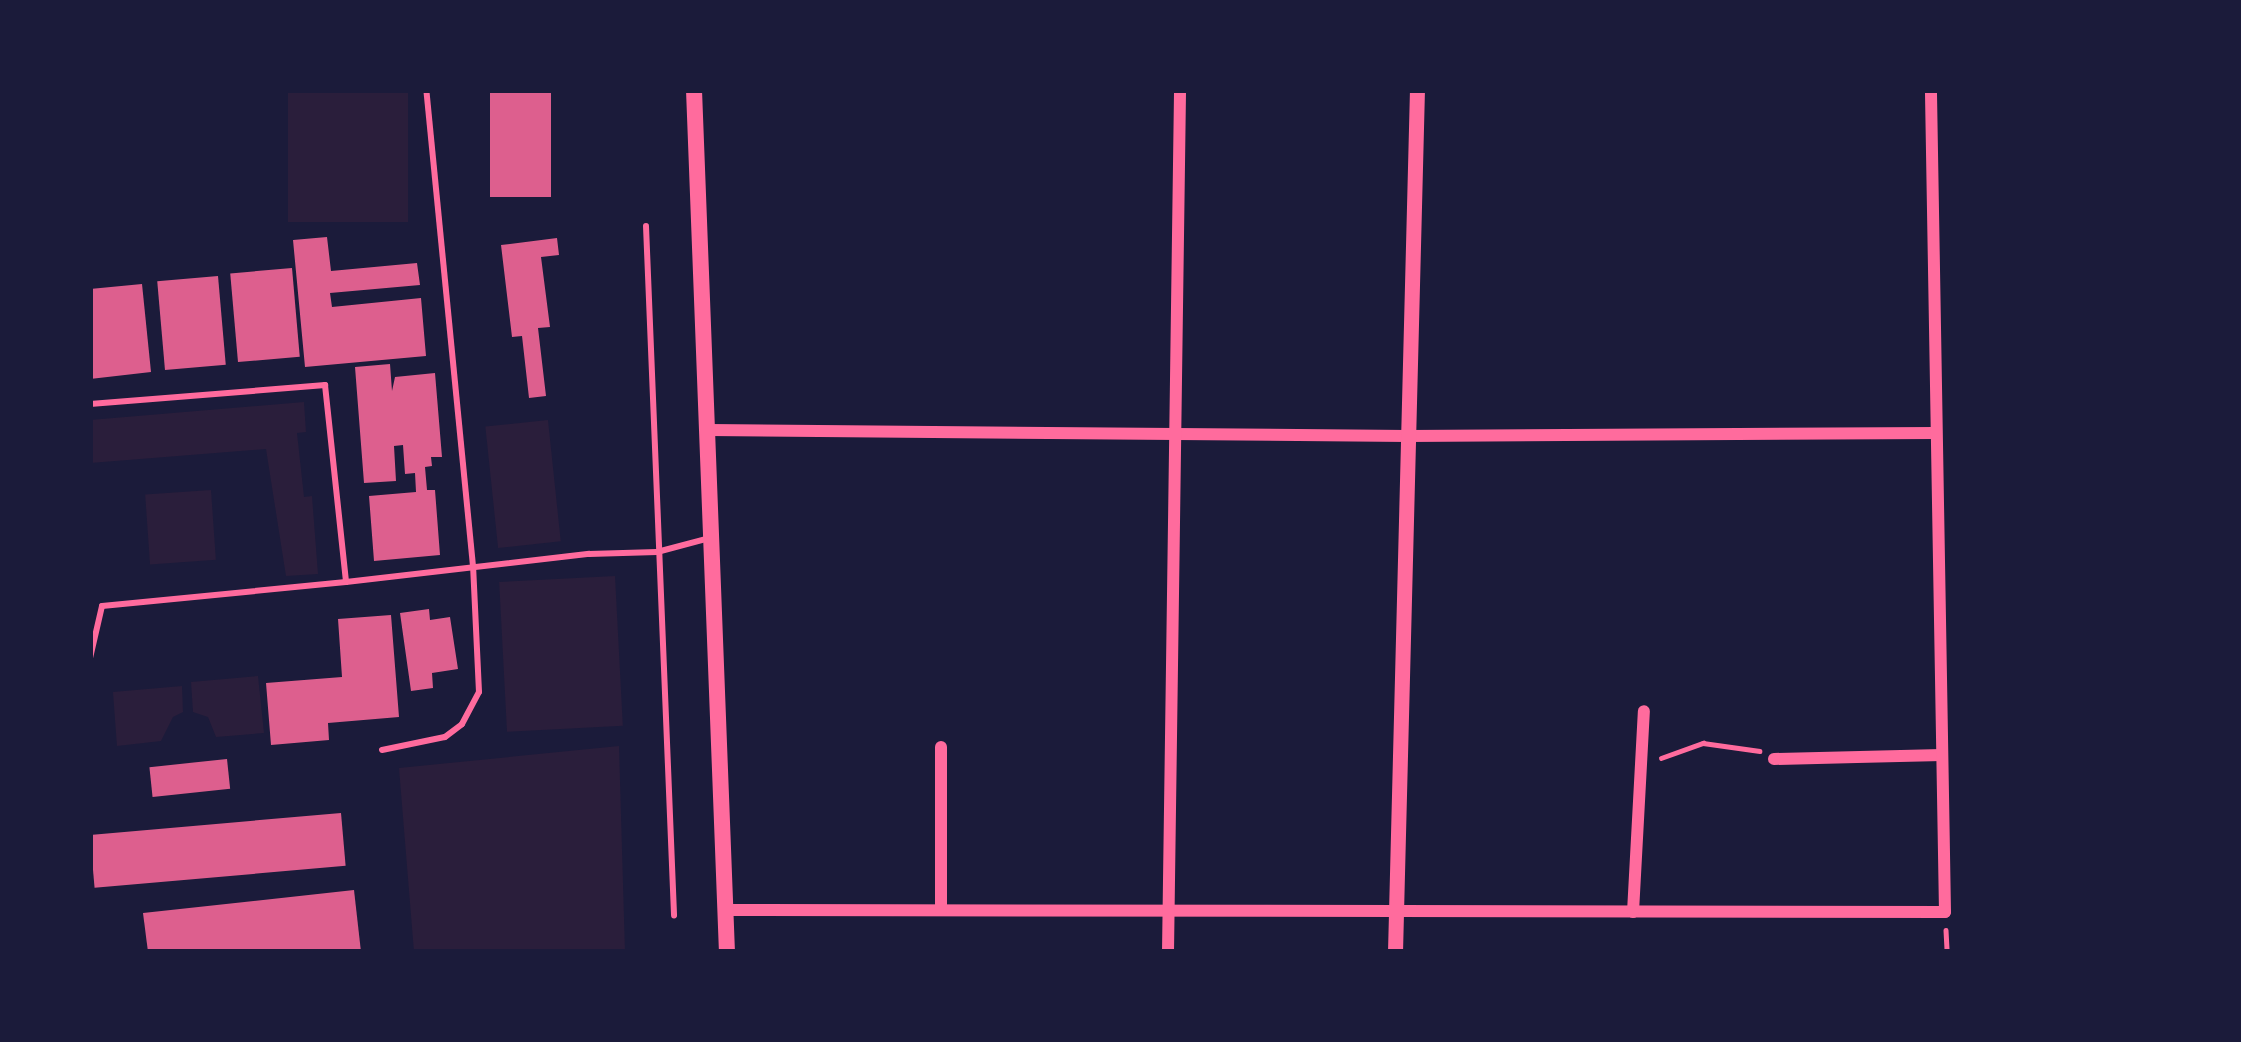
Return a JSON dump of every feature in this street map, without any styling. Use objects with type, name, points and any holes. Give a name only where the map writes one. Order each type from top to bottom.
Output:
[{"type":"main road","points":[[694,90],[727,952]]},
{"type":"street","points":[[1168,952],[1180,90]]},
{"type":"street","points":[[1395,952],[1417,90]]},
{"type":"street","points":[[726,910],[1945,912],[1931,90]]},
{"type":"street","points":[[709,430],[1408,436],[1936,433]]},
{"type":"street","points":[[1634,911],[1644,711]]},
{"type":"street","points":[[941,747],[941,910]]},
{"type":"street","points":[[1774,759],[1942,755]]},
{"type":"lane","points":[[382,750],[445,737],[462,724],[478,692],[473,566],[426,90]]},
{"type":"lane","points":[[646,226],[674,914]]},
{"type":"lane","points":[[90,404],[325,385],[346,582]]},
{"type":"lane","points":[[90,658],[96,614],[102,606],[473,566],[657,552],[713,537]]},
{"type":"path","points":[[1641,771],[1671,752],[1703,743],[1736,744],[1774,759]]},
{"type":"path","points":[[1945,912],[1947,952]]},
{"type":"shaded area","points":[[288,90],[408,90],[408,222],[288,222]]},
{"type":"shaded area","points":[[304,402],[306,432],[297,433],[304,497],[312,496],[318,574],[286,576],[266,449],[90,463],[90,420]]},
{"type":"shaded area","points":[[548,420],[561,541],[498,548],[485,427]]},
{"type":"shaded area","points":[[211,490],[216,560],[150,564],[145,495]]},
{"type":"shaded area","points":[[615,576],[623,726],[507,732],[499,582]]},
{"type":"shaded area","points":[[258,676],[264,733],[216,737],[208,717],[193,712],[191,682]]},
{"type":"shaded area","points":[[182,686],[183,712],[173,717],[161,741],[117,746],[113,692]]},
{"type":"shaded area","points":[[619,746],[625,952],[414,952],[399,768]]},
{"type":"building","points":[[490,90],[551,90],[551,197],[490,197]]},
{"type":"building","points":[[327,237],[331,271],[417,263],[420,285],[330,293],[332,307],[421,298],[426,356],[305,367],[293,240]]},
{"type":"building","points":[[557,238],[559,255],[541,257],[550,327],[538,328],[546,396],[529,398],[522,336],[512,337],[501,245]]},
{"type":"building","points":[[292,268],[300,357],[238,362],[230,273]]},
{"type":"building","points":[[218,276],[226,365],[165,370],[157,281]]},
{"type":"building","points":[[142,284],[151,372],[90,379],[90,289]]},
{"type":"building","points":[[390,364],[392,391],[395,377],[435,373],[442,457],[431,457],[432,466],[425,467],[427,490],[435,490],[440,555],[374,561],[369,496],[416,492],[415,473],[405,474],[403,445],[394,446],[396,481],[364,483],[355,367]]},
{"type":"building","points":[[429,609],[430,620],[450,617],[458,669],[432,673],[433,688],[411,691],[400,613]]},
{"type":"building","points":[[391,615],[399,717],[328,723],[329,740],[271,745],[266,683],[342,677],[338,619]]},
{"type":"building","points":[[227,759],[230,789],[153,797],[149,767]]},
{"type":"building","points":[[341,813],[346,866],[95,888],[90,835]]},
{"type":"building","points":[[354,890],[361,952],[148,952],[143,913]]}]
